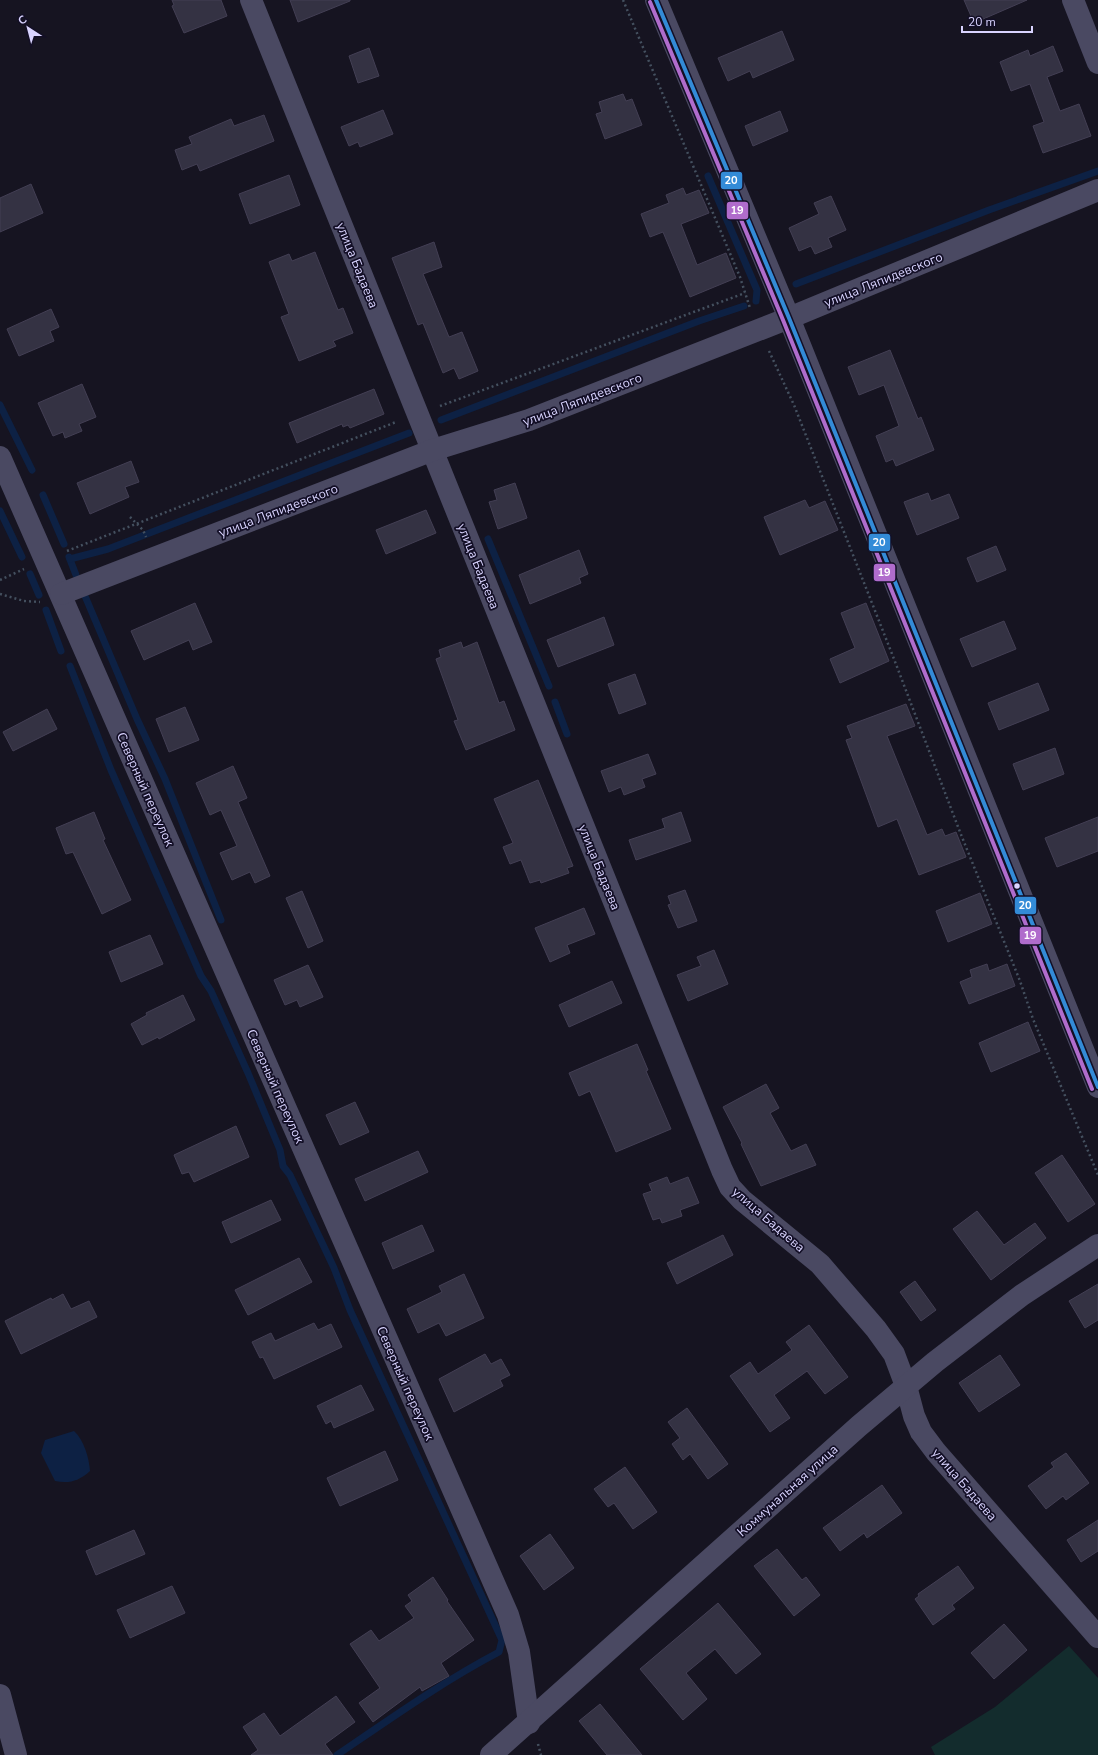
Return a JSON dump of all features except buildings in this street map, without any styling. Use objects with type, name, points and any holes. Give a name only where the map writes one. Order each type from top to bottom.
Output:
[{"type":"street","name":"улица Бадаева","points":[[251,0],[730,1187],[742,1200],[820,1264],[876,1329],[894,1354],[906,1386],[914,1416],[921,1432],[936,1452],[1098,1637]]},
{"type":"street","points":[[656,0],[789,318],[1098,1087]]},
{"type":"street","points":[[1073,0],[1098,63]]},
{"type":"street","name":"улица Ляпидевского","points":[[61,594],[433,450],[529,420],[789,318],[1098,190]]},
{"type":"street","name":"Северный переулок","points":[[0,457],[508,1615],[518,1652],[529,1722]]},
{"type":"street","name":"Коммунальная улица","points":[[491,1755],[853,1431],[906,1386],[1022,1295],[1098,1245]]},
{"type":"street","points":[[0,1695],[16,1755]]},
{"type":"path","points":[[0,580],[45,560],[418,413],[745,293],[623,0]]},
{"type":"path","points":[[759,329],[797,413],[894,659],[960,832],[1020,981],[1033,1019],[1098,1175]]},
{"type":"path","points":[[130,517],[143,530],[146,538]]},
{"type":"path","points":[[0,594],[37,603],[61,594]]},
{"type":"green space","points":[[1069,1646],[1098,1678],[1098,1755],[935,1755],[931,1747],[995,1707]]},
{"type":"water","points":[[74,1431],[81,1439],[90,1471],[74,1481],[55,1481],[41,1453],[45,1440]]},
{"type":"waterway","points":[[796,284],[989,210],[1098,171]]},
{"type":"waterway","points":[[708,176],[757,290],[756,301]]},
{"type":"waterway","points":[[441,420],[699,321],[744,306]]},
{"type":"waterway","points":[[0,405],[32,470]]},
{"type":"waterway","points":[[70,559],[108,549],[409,433]]},
{"type":"waterway","points":[[43,495],[64,544]]},
{"type":"waterway","points":[[0,511],[22,557]]},
{"type":"waterway","points":[[488,539],[549,686]]},
{"type":"waterway","points":[[69,557],[76,575]]},
{"type":"waterway","points":[[30,574],[39,595]]},
{"type":"waterway","points":[[85,596],[137,719],[165,779],[221,920]]},
{"type":"waterway","points":[[46,610],[61,651]]},
{"type":"waterway","points":[[70,666],[111,770],[201,976],[211,991],[248,1073],[280,1150],[283,1166],[290,1175],[334,1268],[350,1310],[502,1640],[499,1652],[437,1688],[337,1755]]},
{"type":"waterway","points":[[555,702],[567,734]]},
{"type":"transit line","name":"20","points":[[656,0],[789,318],[1098,1087]]},
{"type":"transit line","name":"19","points":[[650,2],[783,320],[1092,1089]]}]
